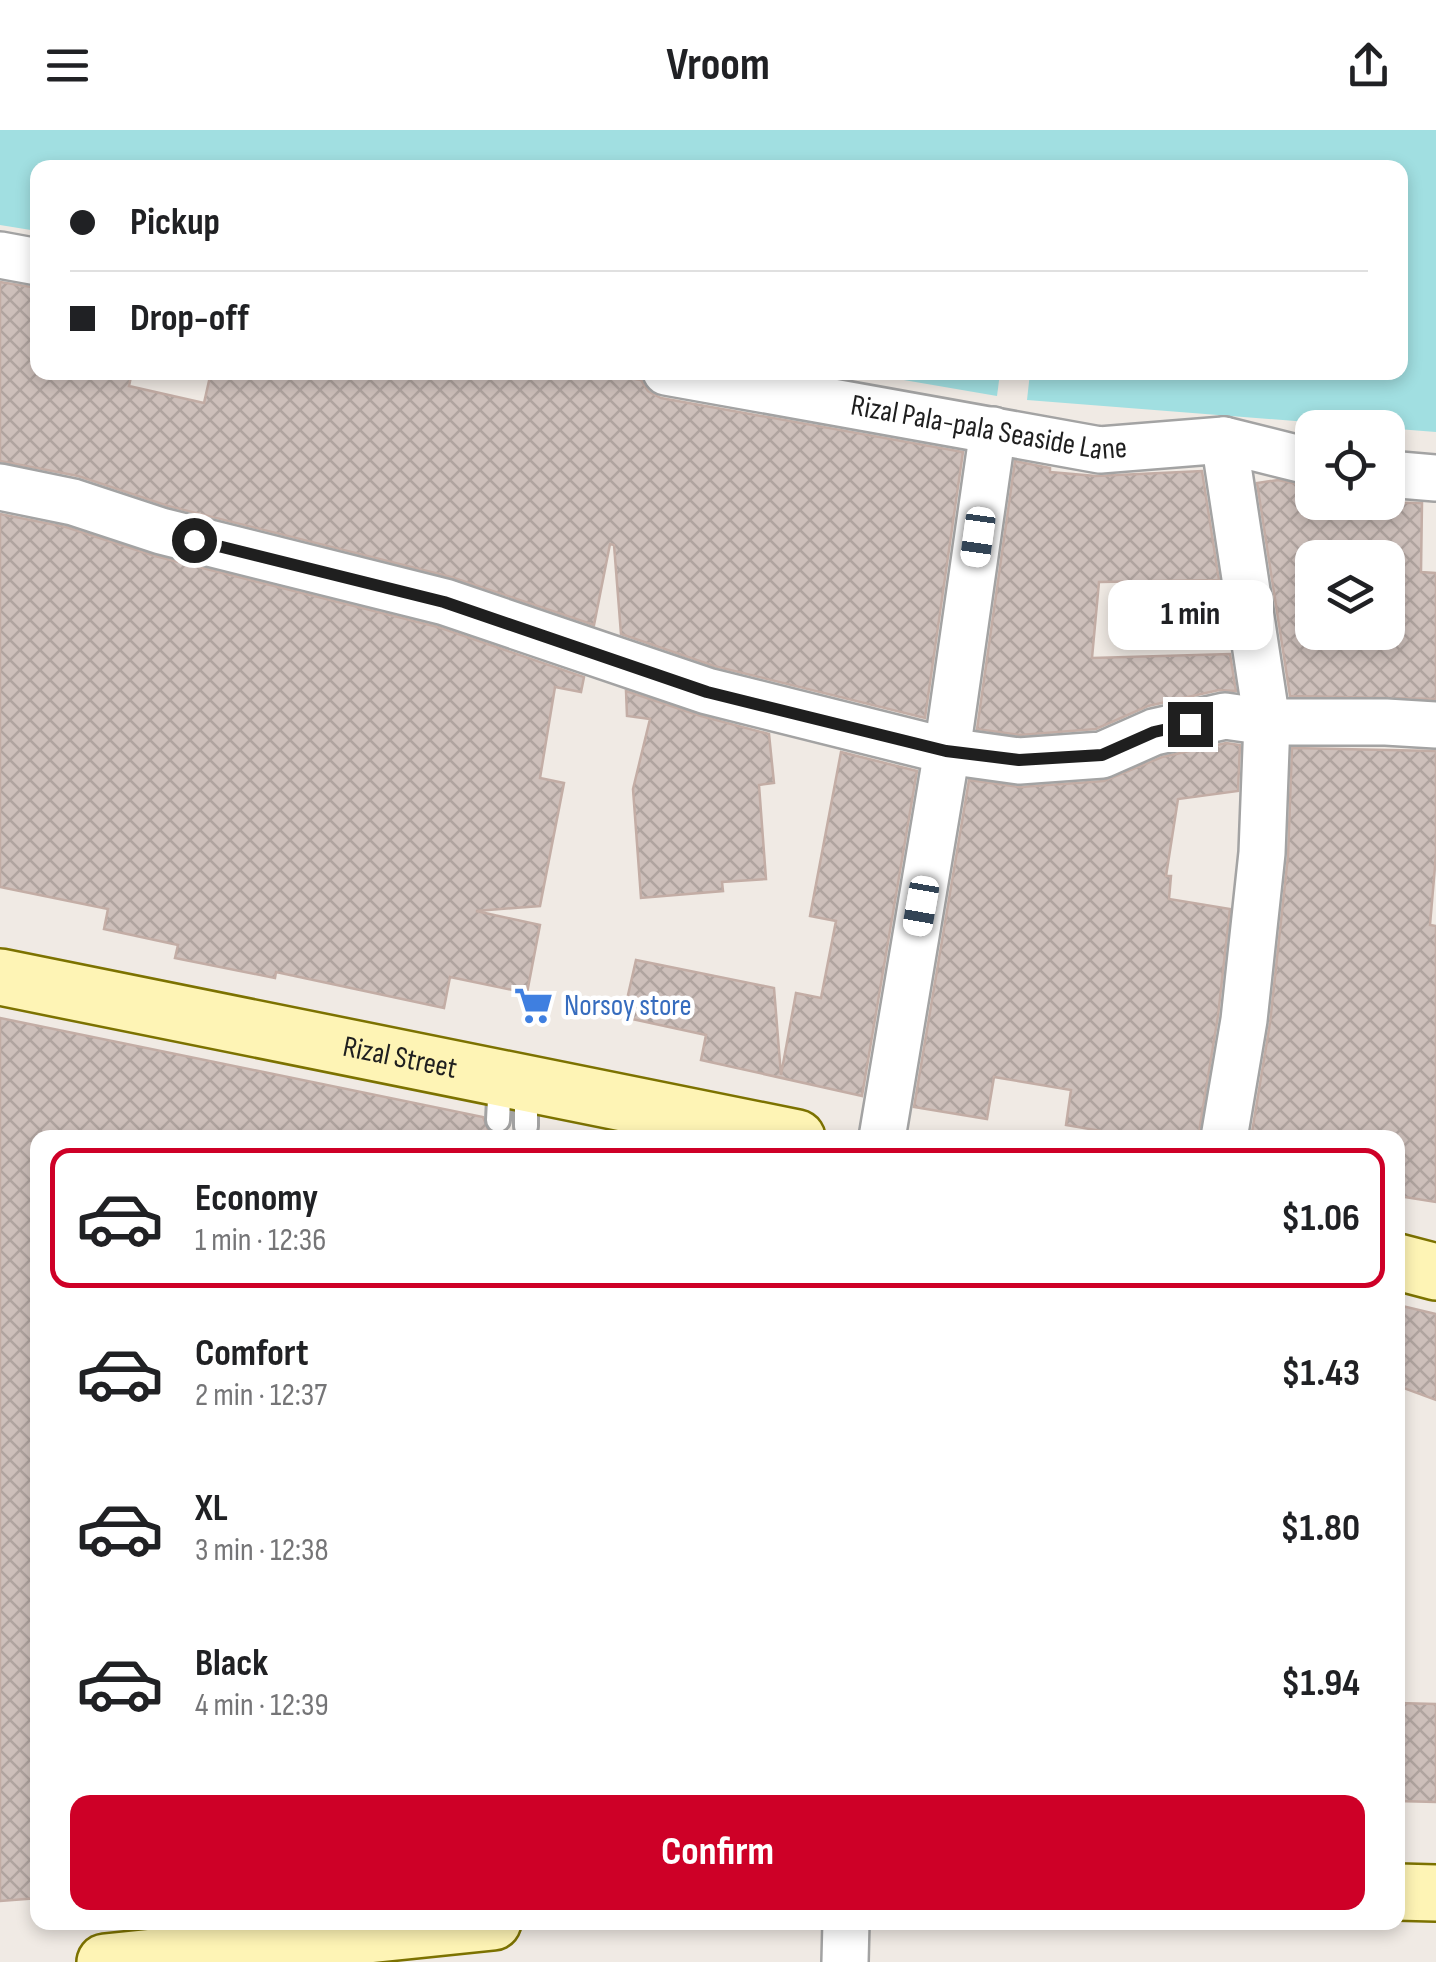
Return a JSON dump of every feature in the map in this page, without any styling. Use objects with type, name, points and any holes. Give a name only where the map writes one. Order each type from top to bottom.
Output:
[{"type":"main road","name":"Rizal Street","points":[[0,978],[512,1102],[733,1130]]},
{"type":"main road","points":[[1405,1264],[1436,1272]]},
{"type":"main road","points":[[1405,1892],[1436,1893]]},
{"type":"main road","points":[[105,1962],[415,1930]]},
{"type":"street","points":[[0,255],[30,261]]},
{"type":"street","name":"Rizal Pala-pala Seaside Lane","points":[[711,380],[1100,450],[1224,440],[1295,458]]},
{"type":"street","points":[[883,1130],[994,430]]},
{"type":"street","points":[[1224,440],[1266,722],[1262,853],[1244,1020],[1225,1130]]},
{"type":"street","points":[[1405,475],[1436,478]]},
{"type":"street","points":[[0,487],[72,502],[161,531],[444,602],[707,692],[946,751],[1019,760],[1102,755],[1154,732],[1225,716],[1266,722],[1436,725]]},
{"type":"street","points":[[845,1962],[846,1930]]},
{"type":"water","points":[[0,130],[1436,130],[1436,432],[1405,430],[1405,410],[1295,410],[1295,421],[1027,400],[1029,380],[1408,380],[1408,160],[30,160],[30,230],[0,225]]},
{"type":"water","points":[[904,380],[999,380],[997,396]]},
{"type":"building","points":[[0,282],[30,287],[30,380],[130,380],[129,386],[204,403],[209,380],[641,380],[648,391],[661,398],[963,452],[925,718],[714,666],[621,634],[614,545],[610,544],[594,625],[451,577],[168,506],[78,476],[0,461]]},
{"type":"building","points":[[1015,461],[1050,468],[1050,472],[1096,476],[1202,471],[1219,580],[1099,582],[1092,658],[1230,654],[1236,691],[1219,690],[1148,706],[1096,729],[1020,735],[977,729]]},
{"type":"building","points":[[1278,480],[1295,484],[1295,520],[1405,520],[1405,503],[1422,503],[1421,572],[1436,573],[1436,699],[1290,696],[1257,483]]},
{"type":"building","points":[[0,514],[66,527],[155,556],[438,627],[584,677],[581,692],[555,687],[540,778],[564,783],[540,906],[476,911],[540,925],[527,993],[450,977],[444,1008],[276,972],[275,978],[175,958],[178,945],[104,929],[108,909],[0,887]]},
{"type":"building","points":[[626,691],[769,734],[774,783],[759,785],[766,879],[722,882],[723,891],[641,898],[633,789],[650,719],[627,716]]},
{"type":"building","points":[[1226,743],[1240,745],[1238,791],[1178,799],[1166,876],[1171,876],[1169,899],[1230,909],[1199,1130],[1095,1130],[1066,1125],[1071,1090],[994,1077],[987,1119],[914,1107],[969,780],[1020,787],[1104,781],[1162,757]]},
{"type":"building","points":[[1292,748],[1436,751],[1436,855],[1430,925],[1436,926],[1436,1202],[1405,1197],[1405,1130],[1252,1130],[1270,1023],[1288,856]]},
{"type":"building","points":[[841,752],[917,771],[862,1096],[701,1060],[706,1035],[623,1017],[636,960],[774,988],[781,1075],[796,993],[821,998],[836,921],[810,916]]},
{"type":"building","points":[[0,1018],[483,1117],[488,1130],[30,1130],[30,1899],[0,1901]]},
{"type":"building","points":[[1405,1307],[1436,1314],[1436,1400],[1405,1389]]},
{"type":"building","points":[[1405,1703],[1436,1704],[1436,1802],[1405,1801]]},
{"type":"place","name":"Norsoy store","points":[[534,1006]]},
{"type":"route","points":[[194,540],[444,602],[707,692],[946,751],[1019,760],[1102,755],[1154,732],[1190,724]]}]
